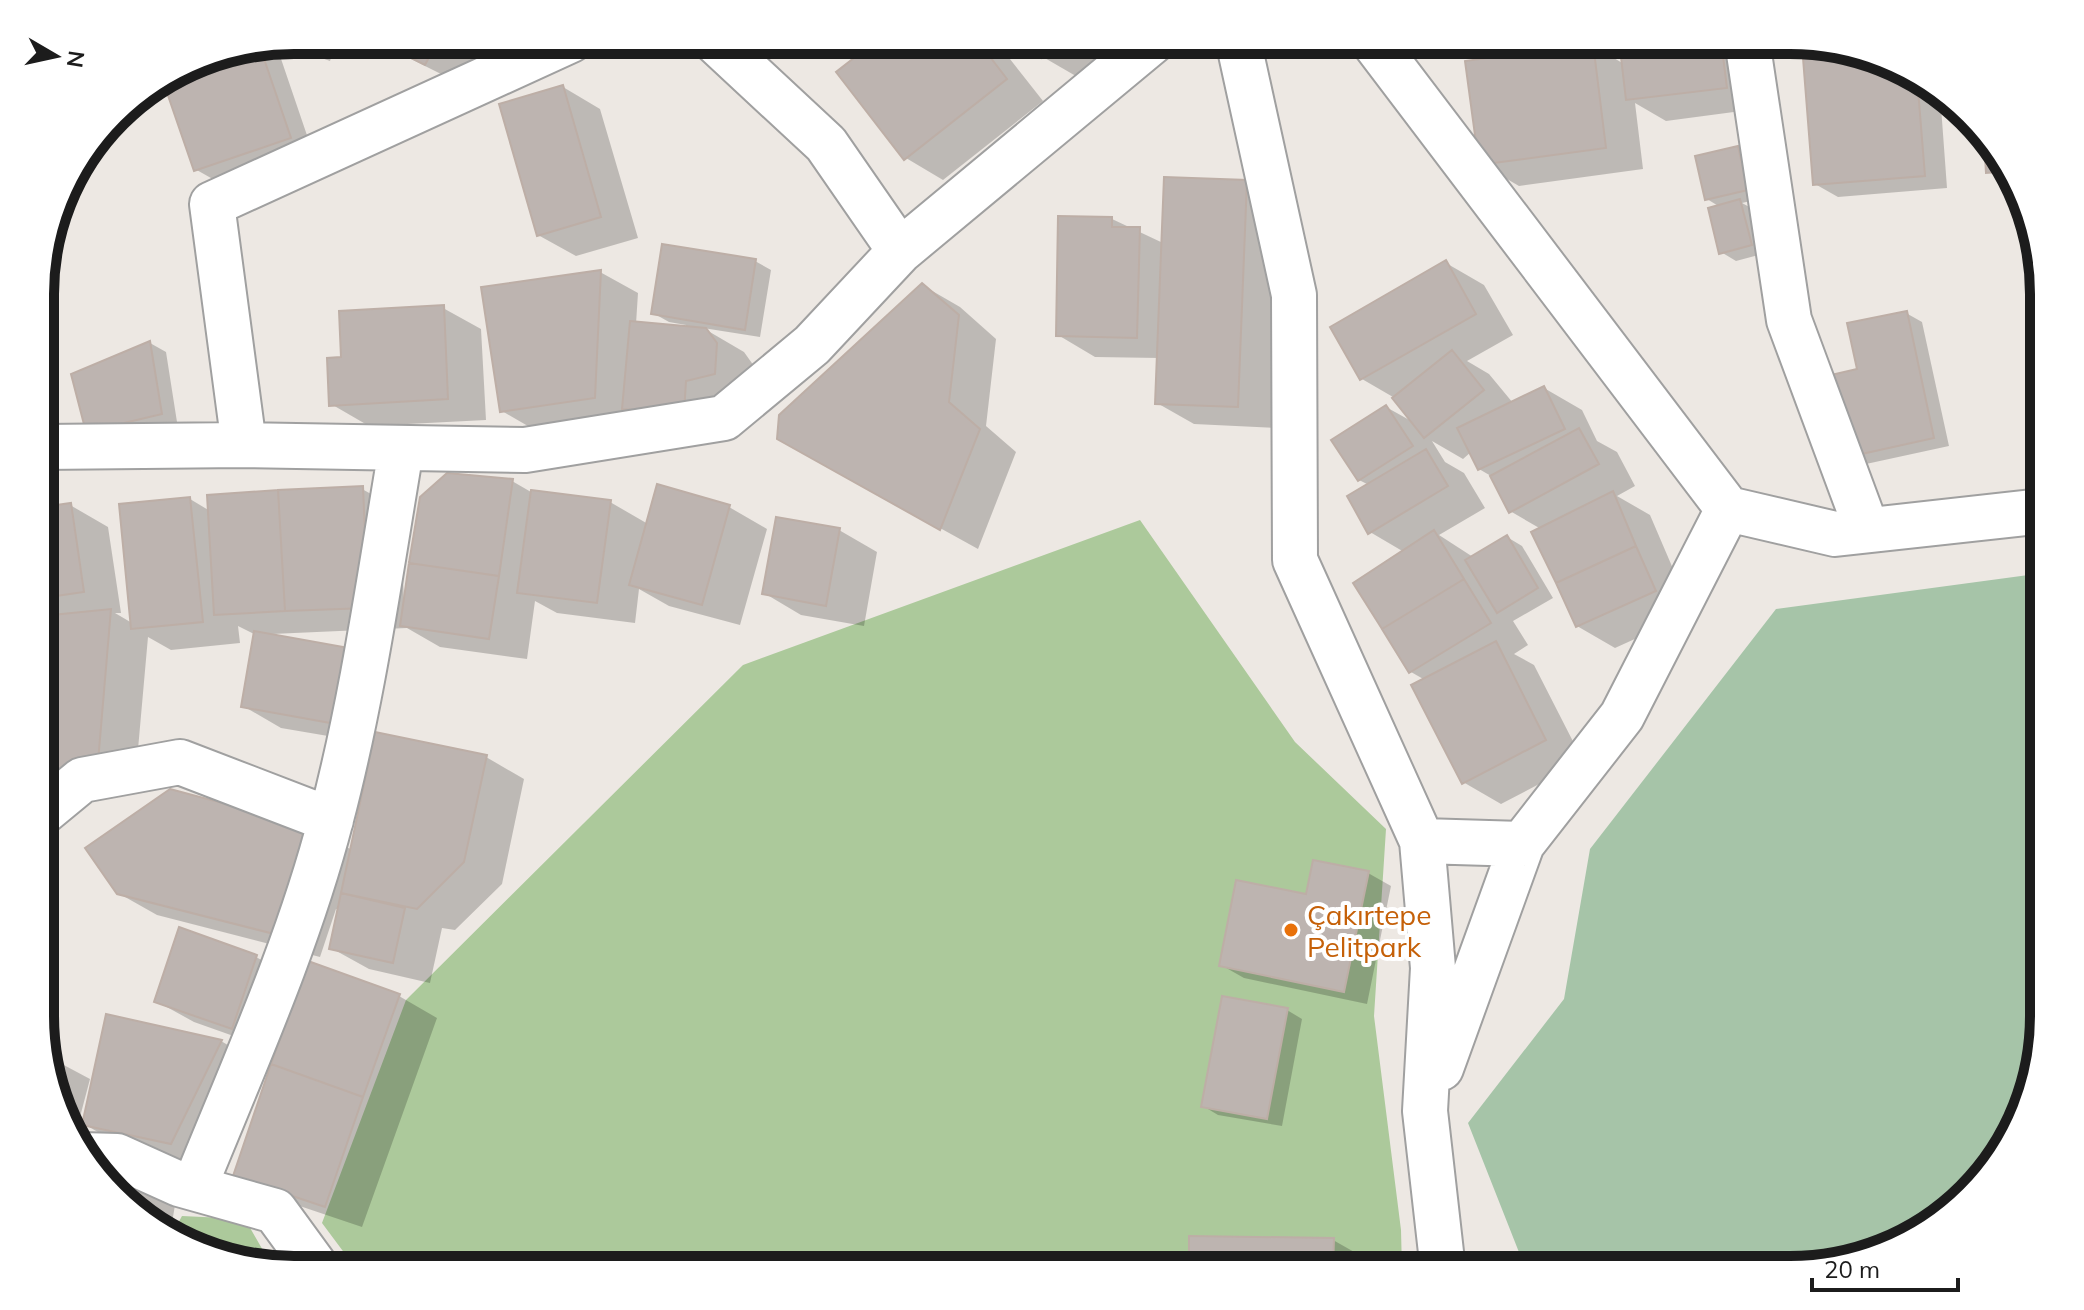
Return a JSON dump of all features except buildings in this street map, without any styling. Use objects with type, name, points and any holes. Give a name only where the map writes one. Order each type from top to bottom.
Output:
[{"type":"street","points":[[54,447],[244,445],[525,450],[724,418],[812,345],[900,251],[1137,54]]},
{"type":"street","points":[[1241,54],[1294,295],[1295,560],[1422,841],[1433,968],[1425,1111],[1441,1255]]},
{"type":"street","points":[[1383,54],[1728,509],[1835,534],[2029,513]]},
{"type":"street","points":[[1749,54],[1789,320],[1867,530]]},
{"type":"street","points":[[244,445],[212,204],[539,55]]},
{"type":"street","points":[[730,55],[826,144],[900,251]]},
{"type":"street","points":[[194,1188],[275,990],[331,820],[363,669],[401,450]]},
{"type":"street","points":[[1425,1111],[1522,844],[1622,716],[1728,509]]},
{"type":"street","points":[[54,803],[82,780],[180,762],[331,820]]},
{"type":"street","points":[[1422,841],[1522,844]]},
{"type":"street","points":[[100,1156],[117,1156],[194,1188],[275,1211],[308,1256]]},
{"type":"green space","points":[[1140,520],[1295,742],[1386,829],[1374,1016],[1402,1255],[347,1256],[322,1223],[406,1000],[743,665]]},
{"type":"green space","points":[[2029,575],[2029,1031],[2017,1093],[1989,1149],[1960,1186],[1910,1224],[1852,1248],[1805,1255],[1520,1255],[1468,1123],[1564,999],[1590,849],[1776,609]]},
{"type":"green space","points":[[182,1216],[245,1219],[265,1254],[217,1243],[177,1225]]},
{"type":"place","name":"Çakırtepe Pelitpark","points":[[1291,930]]}]
